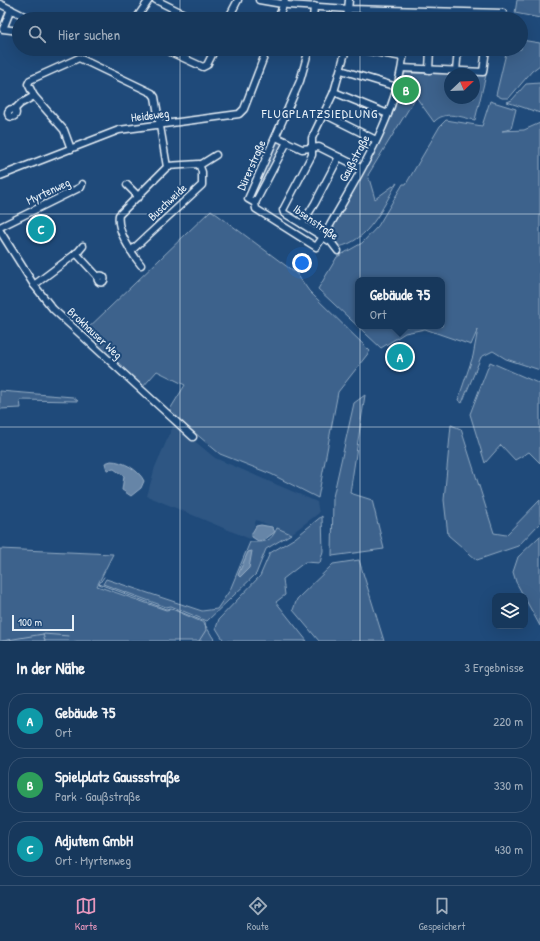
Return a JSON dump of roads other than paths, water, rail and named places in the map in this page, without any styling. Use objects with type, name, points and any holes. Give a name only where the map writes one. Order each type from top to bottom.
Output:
[{"type":"street","points":[[141,12],[149,0]]},
{"type":"street","points":[[156,0],[180,12]]},
{"type":"street","points":[[232,12],[238,0]]},
{"type":"street","points":[[259,0],[284,2],[314,9],[488,12]]},
{"type":"street","points":[[349,0],[349,12]]},
{"type":"street","points":[[280,12],[284,2]]},
{"type":"street","points":[[0,4],[17,12]]},
{"type":"street","points":[[11,9],[3,29],[12,30]]},
{"type":"street","points":[[178,56],[203,68],[211,56]]},
{"type":"street","name":"Heideweg","points":[[0,176],[119,130],[242,113],[264,56]]},
{"type":"street","name":"Dürerstraße","points":[[255,203],[248,200],[300,81],[307,56]]},
{"type":"street","points":[[312,147],[312,137],[334,92],[344,56]]},
{"type":"street","points":[[397,56],[403,57]]},
{"type":"street","points":[[429,70],[430,56]]},
{"type":"street","points":[[456,68],[457,56]]},
{"type":"street","points":[[480,71],[483,71],[485,56]]},
{"type":"street","name":"Gaußstraße","points":[[255,203],[256,210],[316,247],[323,238],[361,168],[388,114],[402,68],[403,57]]},
{"type":"street","points":[[71,149],[64,130],[34,96],[28,85],[30,80],[78,58],[154,95],[157,100],[167,166],[119,215],[118,220],[128,248],[141,265]]},
{"type":"street","points":[[402,68],[444,71]]},
{"type":"street","points":[[341,70],[397,87]]},
{"type":"street","points":[[334,92],[388,114]]},
{"type":"street","points":[[14,110],[20,104],[34,96]]},
{"type":"street","points":[[324,114],[376,140]]},
{"type":"street","points":[[276,137],[302,149],[320,146],[361,168]]},
{"type":"street","points":[[255,203],[287,142]]},
{"type":"street","name":"Ibsenstraße","points":[[312,147],[312,155],[283,210],[284,213],[323,238],[338,251]]},
{"type":"street","points":[[200,165],[216,154]]},
{"type":"street","points":[[302,224],[315,203],[339,157]]},
{"type":"street","name":"Buschweide","points":[[131,251],[202,185],[200,165],[167,166]]},
{"type":"street","name":"Myrtenweg","points":[[0,226],[81,188],[82,184]]},
{"type":"street","points":[[127,185],[138,197]]},
{"type":"street","name":"Brokhauser Weg","points":[[0,232],[34,285],[53,309],[193,437]]},
{"type":"street","points":[[34,285],[83,246]]},
{"type":"street","points":[[76,253],[98,276]]},
{"type":"waterway","points":[[104,577],[99,584],[166,609],[171,608],[205,622],[206,630],[199,641]]},
{"type":"waterway","points":[[43,634],[45,641]]},
{"type":"waterway","points":[[2,641],[43,634],[69,636]]},
{"type":"place","name":"Spielplatz Gaussstraße","points":[[406,90]]},
{"type":"place","name":"Adjutem GmbH","points":[[41,229]]},
{"type":"place","name":"Gebäude 75","points":[[400,357]]},
{"type":"district","name":"FLUGPLATZSIEDLUNG","points":[[320,113]]}]
